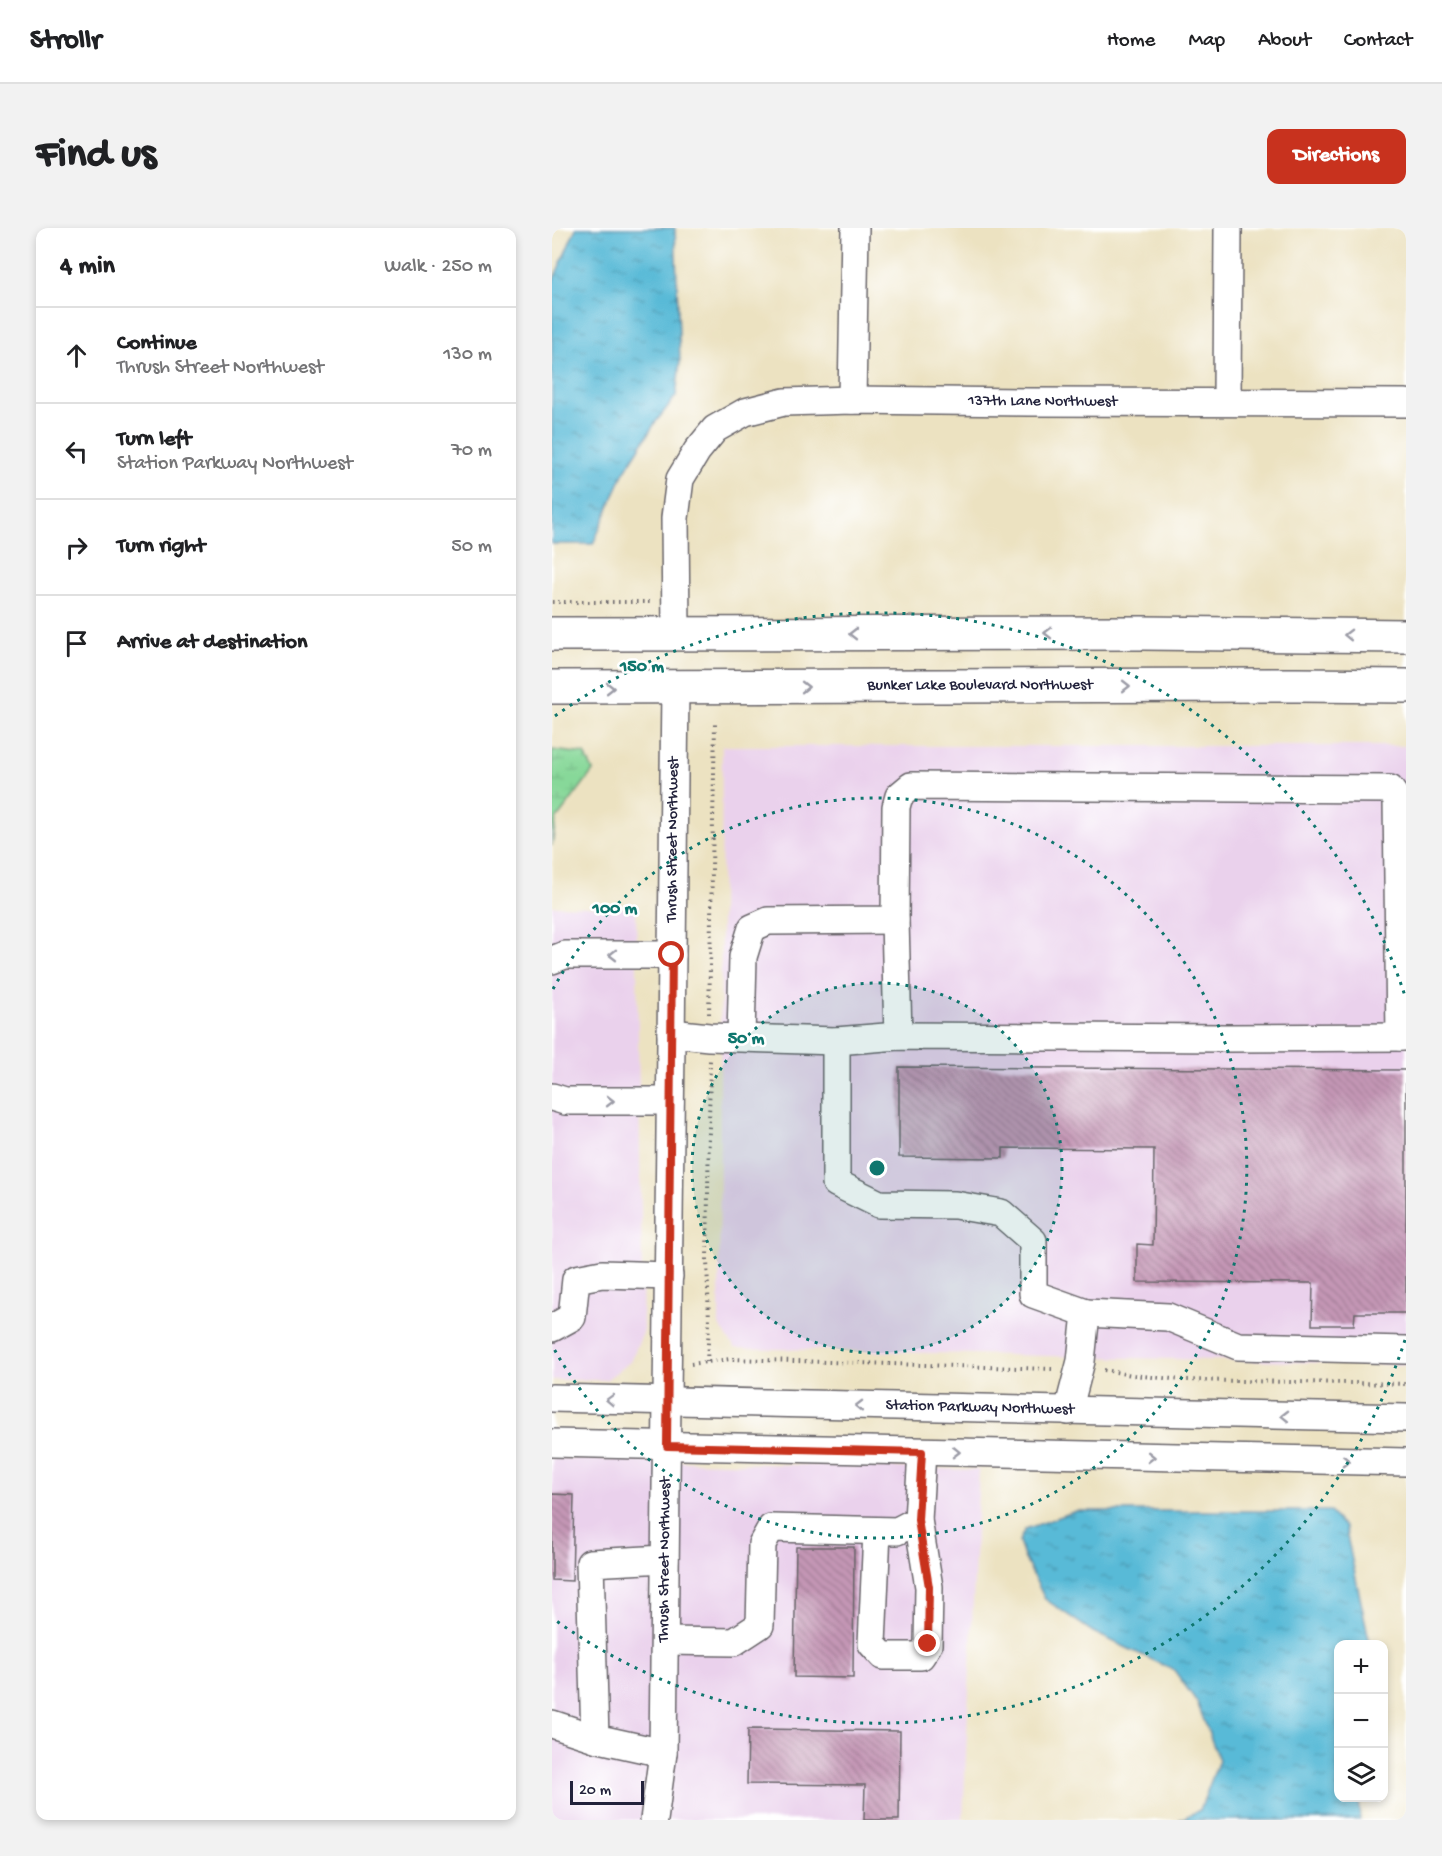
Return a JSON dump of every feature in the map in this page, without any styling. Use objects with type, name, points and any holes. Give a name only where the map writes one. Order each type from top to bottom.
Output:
[{"type":"main road","points":[[552,634],[1154,633],[1406,636]]},
{"type":"main road","name":"Bunker Lake Boulevard Northwest","points":[[552,687],[1406,686]]},
{"type":"street","points":[[852,400],[855,228]]},
{"type":"street","points":[[1227,402],[1228,228]]},
{"type":"street","name":"137th Lane Northwest","points":[[676,602],[675,518],[680,478],[696,451],[715,429],[745,412],[784,402],[852,400],[1406,403]]},
{"type":"street","points":[[676,602],[676,634]]},
{"type":"street","name":"Thrush Street Northwest","points":[[654,1820],[663,1753],[675,688]]},
{"type":"street","points":[[671,1033],[709,1037],[836,1041],[898,1036],[1403,1037],[1397,800],[1390,789],[911,786],[899,796],[896,807],[895,920],[898,1036]]},
{"type":"street","points":[[741,1037],[743,957],[752,928],[768,921],[895,920]]},
{"type":"street","points":[[552,960],[565,955],[672,955]]},
{"type":"street","points":[[836,1041],[836,1183],[879,1204],[955,1205],[1001,1213],[1033,1241],[1033,1294],[1086,1313],[1168,1317],[1238,1346],[1406,1350]]},
{"type":"street","points":[[552,1097],[565,1101],[670,1101]]},
{"type":"street","points":[[552,1328],[572,1317],[576,1279],[602,1274],[669,1276]]},
{"type":"street","points":[[1068,1411],[1079,1368],[1086,1313]]},
{"type":"street","name":"Station Parkway Northwest","points":[[552,1398],[1406,1418]]},
{"type":"street","points":[[552,1443],[1406,1462]]},
{"type":"street","points":[[876,1531],[872,1644],[883,1656],[921,1656],[928,1644],[929,1587],[918,1520],[922,1452]]},
{"type":"street","points":[[664,1641],[734,1642],[760,1625],[762,1544],[771,1528],[897,1531],[918,1520]]},
{"type":"street","points":[[595,1738],[590,1563],[665,1558]]},
{"type":"street","points":[[552,1724],[595,1738],[663,1753]]},
{"type":"path","points":[[552,602],[676,602]]},
{"type":"path","points":[[668,1367],[731,1359],[1079,1368],[1183,1380],[1406,1383]]},
{"type":"shaded area","points":[[722,746],[1406,746],[1406,1365],[735,1348],[719,1325]]},
{"type":"shaded area","points":[[552,906],[636,908],[643,1333],[630,1362],[606,1380],[552,1380]]},
{"type":"shaded area","points":[[552,1458],[979,1470],[963,1820],[552,1820]]},
{"type":"green space","points":[[552,750],[585,754],[593,771],[556,820],[552,846]]},
{"type":"water","points":[[576,228],[675,228],[680,362],[676,396],[655,423],[623,474],[593,544],[552,544],[552,283]]},
{"type":"water","points":[[1076,1511],[1329,1511],[1345,1527],[1369,1640],[1334,1640],[1334,1802],[1358,1802],[1360,1820],[1179,1820],[1200,1810],[1219,1760],[1197,1702],[1174,1670],[1093,1632],[1045,1599],[1024,1557],[1019,1541],[1025,1529]]},
{"type":"building","points":[[899,1067],[1406,1070],[1406,1313],[1355,1313],[1354,1325],[1312,1325],[1313,1283],[1137,1282],[1137,1244],[1153,1245],[1154,1149],[1003,1148],[1003,1158],[899,1157]]},
{"type":"building","points":[[552,1494],[574,1495],[572,1581],[552,1580]]},
{"type":"building","points":[[796,1547],[854,1547],[853,1678],[794,1677]]},
{"type":"building","points":[[748,1729],[900,1731],[899,1820],[864,1820],[865,1785],[747,1784]]},
{"type":"route","points":[[672,955],[667,1446],[922,1452],[918,1520],[929,1587],[928,1644]]}]
